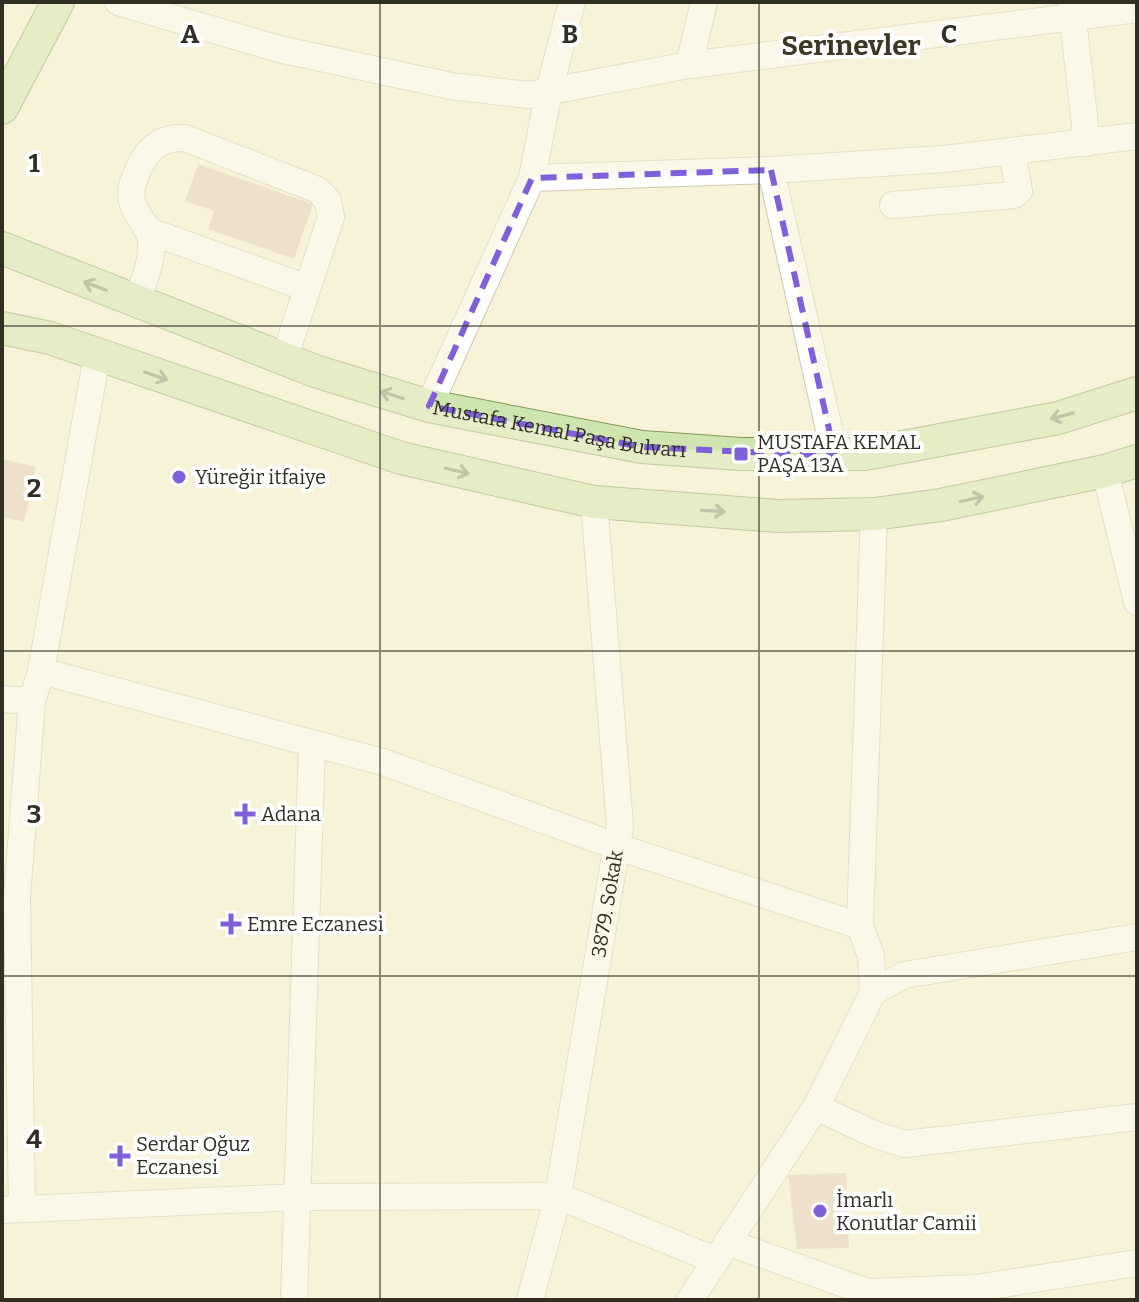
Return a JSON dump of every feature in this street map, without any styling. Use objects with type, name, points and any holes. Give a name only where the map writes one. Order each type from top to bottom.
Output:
[{"type":"main road","points":[[2,108],[58,2]]},
{"type":"main road","name":"Mustafa Kemal Paşa Bulvarı","points":[[2,248],[284,359],[429,406],[642,447],[741,454],[865,454],[1058,418],[1137,393]]},
{"type":"main road","points":[[2,328],[50,338],[401,458],[594,502],[779,516],[874,514],[941,505],[1105,471],[1137,461]]},
{"type":"street","points":[[118,2],[195,13],[279,49],[451,86],[529,95],[689,65],[1072,10],[1137,9]]},
{"type":"street","points":[[429,406],[532,178],[549,91],[572,2]]},
{"type":"street","points":[[689,65],[704,2]]},
{"type":"street","points":[[1072,10],[1087,143]]},
{"type":"street","points":[[532,178],[771,170],[944,159],[1137,136]]},
{"type":"street","points":[[137,302],[151,256],[149,231],[132,201],[132,187],[144,155],[160,141],[185,138],[318,190],[330,208],[331,217],[284,359]]},
{"type":"street","points":[[893,205],[1014,195],[1019,191],[1019,182],[1012,151]]},
{"type":"street","points":[[771,170],[835,456]]},
{"type":"street","points":[[149,231],[307,288]]},
{"type":"street","points":[[97,356],[41,671],[32,701],[10,897],[12,1210],[298,1197],[558,1196],[866,1296],[976,1288],[1137,1263]]},
{"type":"street","points":[[1105,471],[1137,602]]},
{"type":"street","name":"3879. Sokak","points":[[530,1300],[558,1196],[620,826],[594,502]]},
{"type":"street","points":[[690,1300],[816,1107],[873,992],[871,956],[860,926],[874,514]]},
{"type":"street","points":[[41,671],[383,762],[618,847],[860,926]]},
{"type":"street","points":[[2,699],[32,701]]},
{"type":"street","points":[[294,1300],[312,744]]},
{"type":"street","points":[[873,992],[904,975],[1137,937]]},
{"type":"street","points":[[816,1107],[876,1135],[905,1144],[1137,1117]]},
{"type":"highlighted area","points":[[771,170],[835,456],[642,447],[429,406],[532,178]]},
{"type":"building","points":[[198,164],[313,204],[294,259],[208,229],[214,211],[185,201]]},
{"type":"building","points":[[2,459],[36,467],[24,522],[2,517]]},
{"type":"building","name":"İmarlı Konutlar Camii","points":[[846,1173],[849,1248],[797,1249],[788,1175]]},
{"type":"place","name":"MUSTAFA KEMAL PAŞA 13A","points":[[741,454]]},
{"type":"place","name":"Yüreğir itfaiye","points":[[179,477]]},
{"type":"place","name":"Adana","points":[[245,814]]},
{"type":"place","name":"Emre Eczanesi","points":[[231,924]]},
{"type":"place","name":"Serdar Oğuz Eczanesi","points":[[120,1156]]},
{"type":"place","name":"İmarlı Konutlar Camii","points":[[820,1211]]},
{"type":"district","name":"Serinevler","points":[[851,45]]}]
